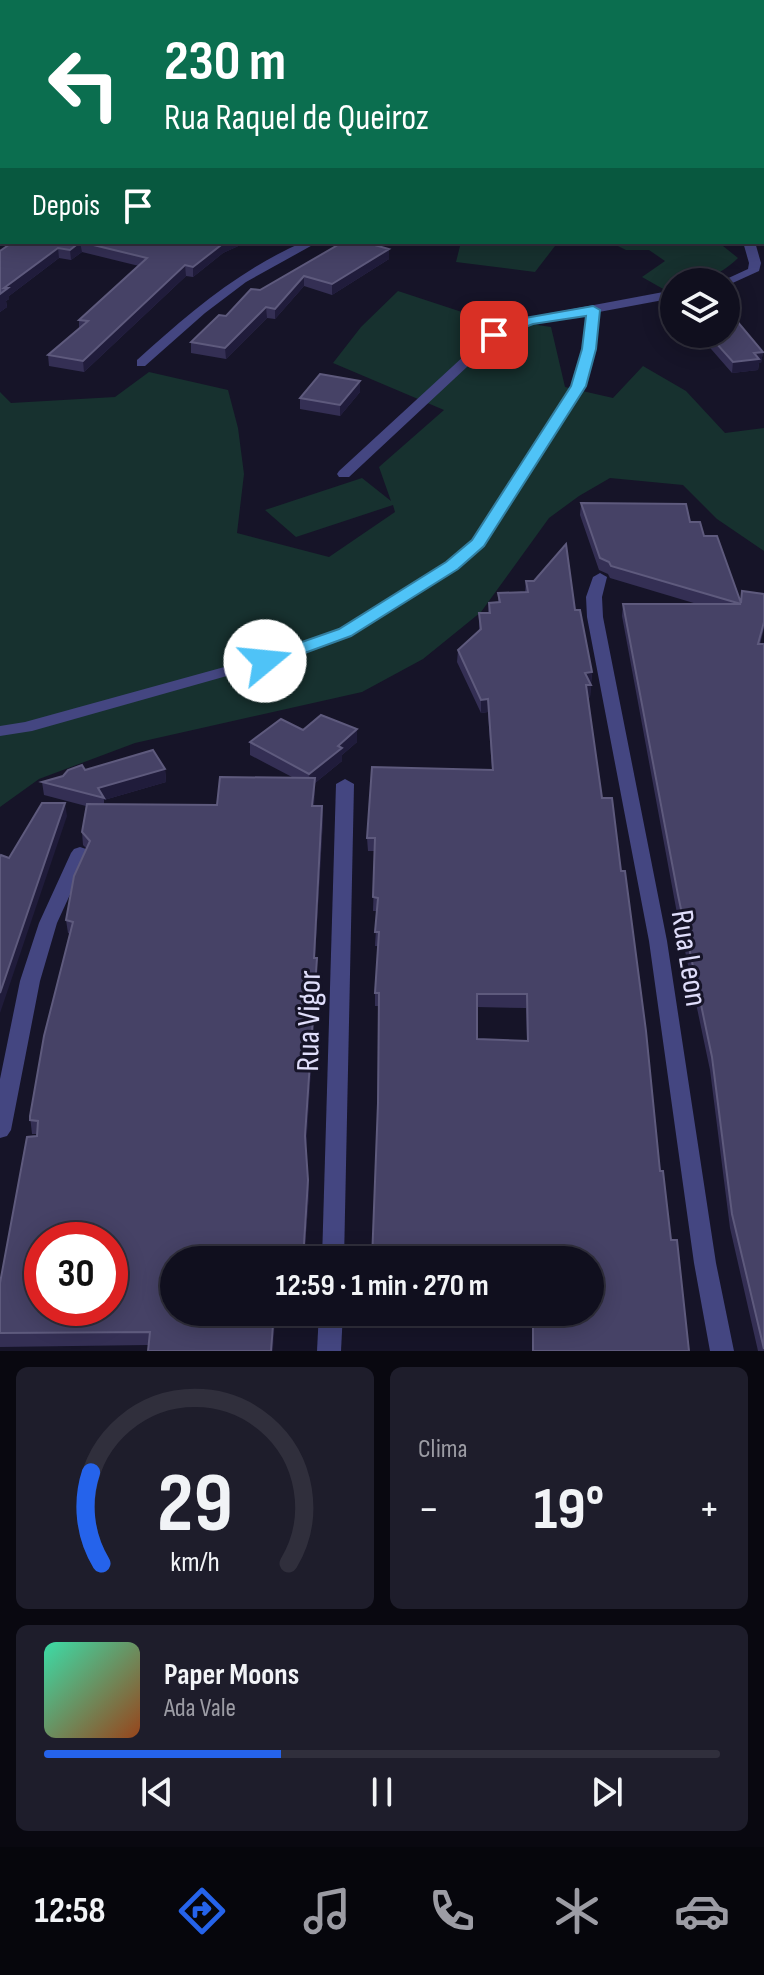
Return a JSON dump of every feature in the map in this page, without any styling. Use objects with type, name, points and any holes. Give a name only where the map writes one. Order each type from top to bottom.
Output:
[{"type":"street","points":[[141,363],[209,302],[255,268],[308,244]]},
{"type":"street","points":[[740,277],[753,271],[755,263],[750,244]]},
{"type":"street","points":[[344,474],[494,335],[530,321],[660,297]]},
{"type":"street","points":[[0,731],[26,727],[295,652],[345,632],[452,565],[478,543],[579,386],[589,349],[593,310]]},
{"type":"street","name":"Rua Leon","points":[[600,577],[594,597],[595,617],[658,941],[705,1263],[722,1351]]},
{"type":"street","name":"Rua Vigor","points":[[333,1246],[345,784]]},
{"type":"street","points":[[0,1130],[30,981],[48,923],[80,853]]},
{"type":"street","points":[[329,1351],[330,1326]]},
{"type":"green space","points":[[460,244],[579,244],[555,246],[535,272],[456,262]]},
{"type":"green space","points":[[614,244],[720,244],[738,258],[726,268],[660,268],[660,287],[642,277],[665,261],[649,250],[626,250]]},
{"type":"green space","points":[[398,291],[471,315],[551,327],[565,387],[613,398],[643,366],[686,391],[725,433],[764,428],[764,551],[717,519],[683,485],[610,478],[549,518],[481,612],[423,659],[362,692],[135,743],[39,779],[0,807],[0,392],[11,403],[115,397],[149,372],[228,390],[238,428],[244,474],[237,533],[329,557],[395,512],[393,505],[296,537],[265,510],[362,478],[391,501],[379,467],[444,410],[333,363],[361,327]]},
{"type":"building","points":[[10,244],[78,244],[70,250],[58,248],[0,294],[0,251]]},
{"type":"building","points":[[89,244],[222,244],[193,267],[185,265],[83,361],[48,355],[88,321],[79,320],[147,258]]},
{"type":"building","points":[[340,244],[371,244],[389,249],[332,284],[304,276],[275,309],[266,307],[225,348],[191,342],[219,315],[226,316],[251,289],[260,290]]},
{"type":"building","points":[[740,325],[763,352],[754,353],[759,359],[733,362],[720,348],[740,348]]},
{"type":"building","points":[[320,374],[360,381],[340,405],[300,398]]},
{"type":"building","points":[[581,503],[686,504],[690,522],[700,522],[704,536],[717,536],[741,603],[742,591],[764,594],[764,622],[758,644],[764,644],[764,1349],[732,1214],[712,1057],[623,604],[741,604],[611,566],[600,558]]},
{"type":"building","points":[[566,544],[575,610],[580,610],[592,672],[585,673],[591,685],[586,685],[602,798],[612,798],[621,871],[625,871],[660,1171],[663,1171],[671,1240],[677,1240],[689,1351],[533,1351],[533,1326],[604,1326],[604,1246],[373,1246],[378,1103],[379,993],[375,993],[379,932],[375,932],[378,898],[373,897],[375,838],[367,838],[372,767],[493,770],[488,699],[481,700],[458,650],[481,629],[479,613],[490,613],[489,603],[500,602],[498,593],[528,592],[526,581],[534,581]],"holes":[[[477,994],[527,994],[528,1041],[477,1039]]]},
{"type":"building","points":[[321,715],[357,729],[338,746],[342,748],[309,774],[250,742],[281,719],[303,730]]},
{"type":"building","points":[[153,750],[165,769],[98,788],[104,798],[42,782],[63,776],[68,770],[82,765],[85,770]]},
{"type":"building","points":[[220,777],[315,778],[312,806],[322,806],[314,958],[317,958],[305,1136],[308,1180],[304,1246],[160,1246],[160,1326],[273,1326],[271,1351],[148,1351],[150,1332],[0,1333],[0,1283],[27,1137],[37,1136],[38,1121],[30,1120],[30,1116],[44,1036],[73,922],[66,920],[74,876],[90,841],[82,832],[87,804],[217,805]]},
{"type":"building","points":[[42,803],[65,803],[0,993],[0,857],[9,858]]},
{"type":"route","points":[[265,661],[345,632],[452,565],[478,543],[579,386],[589,349],[593,310],[530,321],[494,335]]}]
